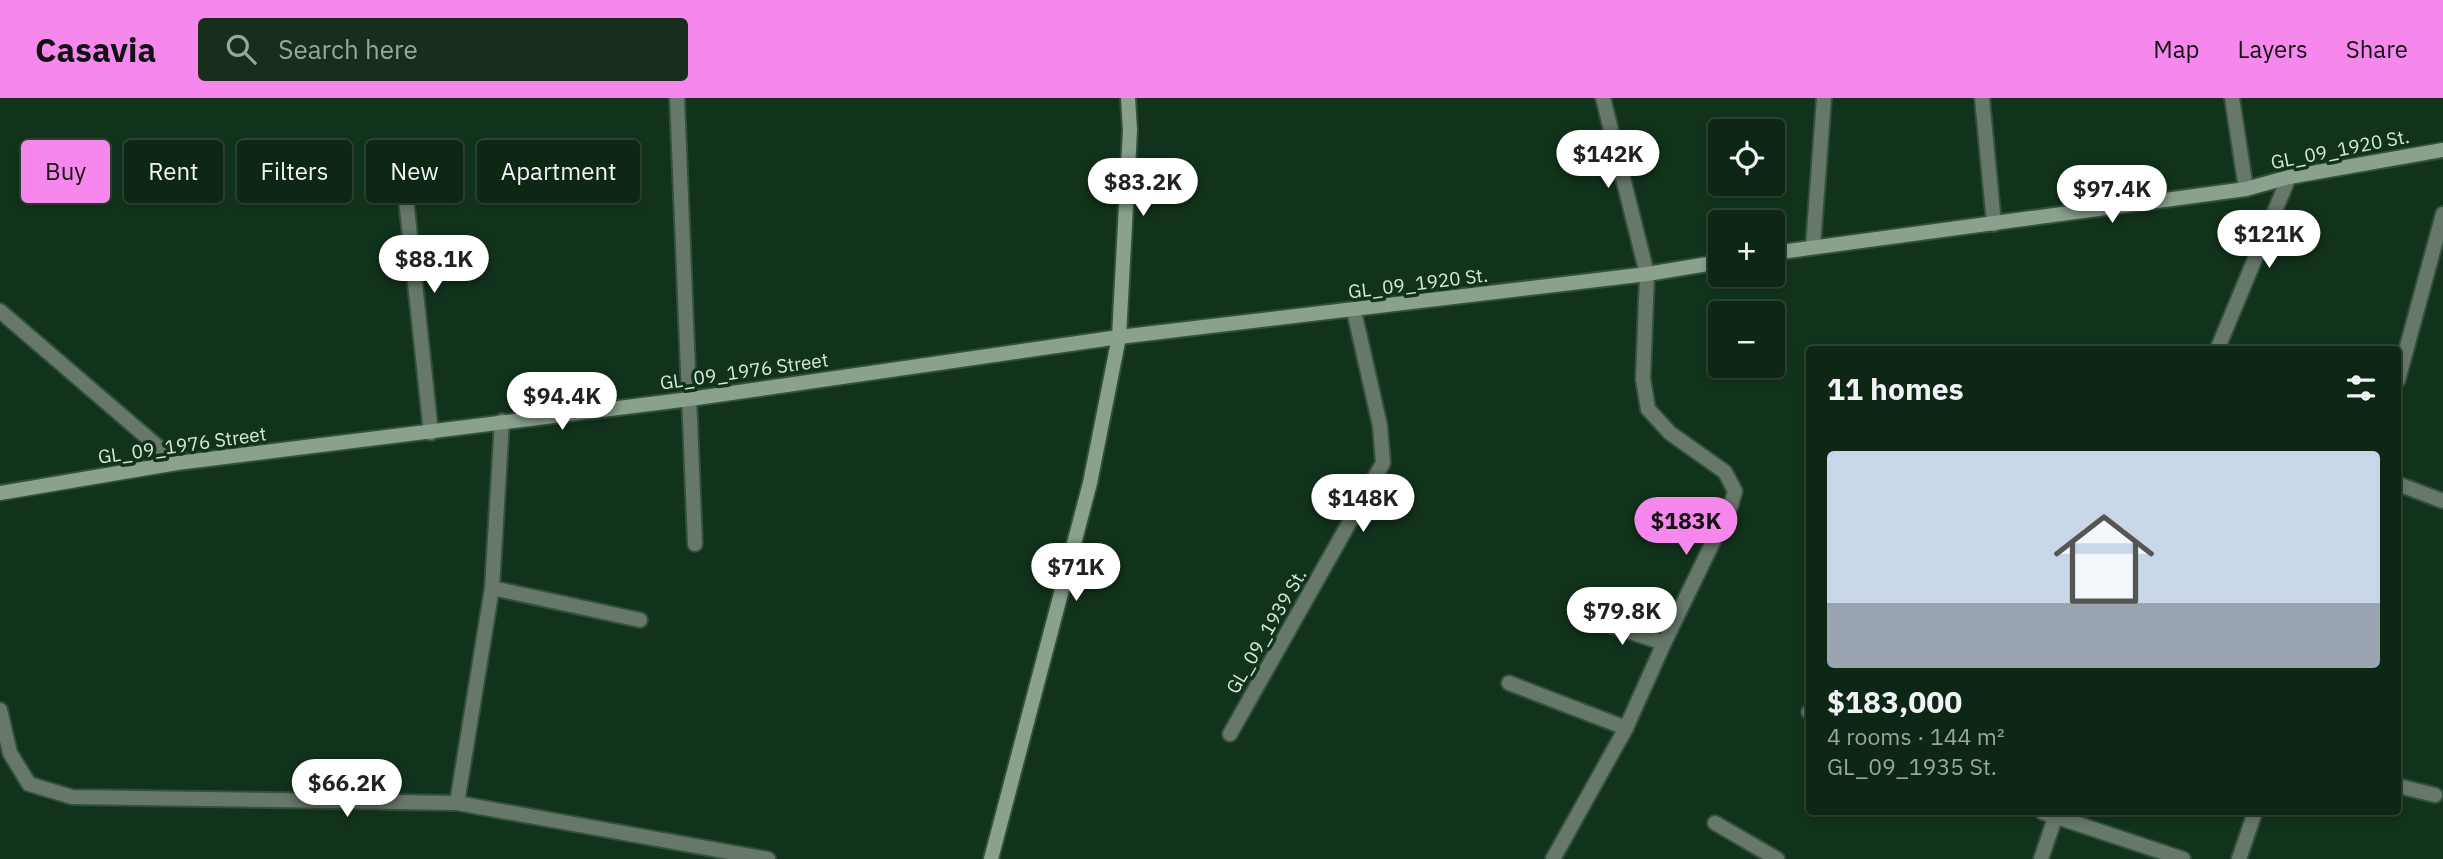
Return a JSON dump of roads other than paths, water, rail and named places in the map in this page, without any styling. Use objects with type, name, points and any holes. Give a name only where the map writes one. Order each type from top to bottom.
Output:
[{"type":"main road","points":[[991,859],[1090,483],[1119,337],[1130,130],[1128,98]]},
{"type":"main road","name":"GL_09_1920 St.","points":[[1785,251],[2245,189],[2289,177],[2443,150]]},
{"type":"main road","name":"GL_09_1920 St.","points":[[1119,337],[1354,311],[1708,264]]},
{"type":"main road","name":"GL_09_1976 Street","points":[[0,493],[177,463],[690,399],[1119,337]]},
{"type":"street","points":[[677,98],[695,544]]},
{"type":"street","points":[[1553,859],[1626,728],[1731,505],[1735,491],[1725,472],[1670,433],[1648,410],[1643,379],[1647,274],[1603,98]]},
{"type":"street","points":[[1813,246],[1824,98]]},
{"type":"street","points":[[1982,98],[1994,224]]},
{"type":"street","name":"GL_09_1920 St.","points":[[2232,98],[2245,189]]},
{"type":"street","points":[[2219,346],[2289,177]]},
{"type":"street","points":[[406,203],[431,433]]},
{"type":"street","points":[[2401,369],[2443,214]]},
{"type":"street","points":[[0,311],[177,463]]},
{"type":"street","name":"GL_09_1939 St.","points":[[1230,734],[1383,463],[1380,426],[1354,311]]},
{"type":"street","points":[[457,803],[492,588],[502,421]]},
{"type":"street","points":[[2401,485],[2443,501]]},
{"type":"street","points":[[492,588],[640,620]]},
{"type":"street","points":[[1591,619],[1664,643]]},
{"type":"street","points":[[1509,683],[1626,728]]},
{"type":"street","points":[[0,710],[10,753],[29,784],[72,797],[457,803],[701,853],[768,859]]},
{"type":"street","points":[[2401,787],[2435,795]]},
{"type":"street","points":[[2041,859],[2051,815]]},
{"type":"street","points":[[2054,815],[2183,859]]},
{"type":"street","points":[[2239,859],[2254,815]]},
{"type":"street","points":[[1715,823],[1777,859]]}]
